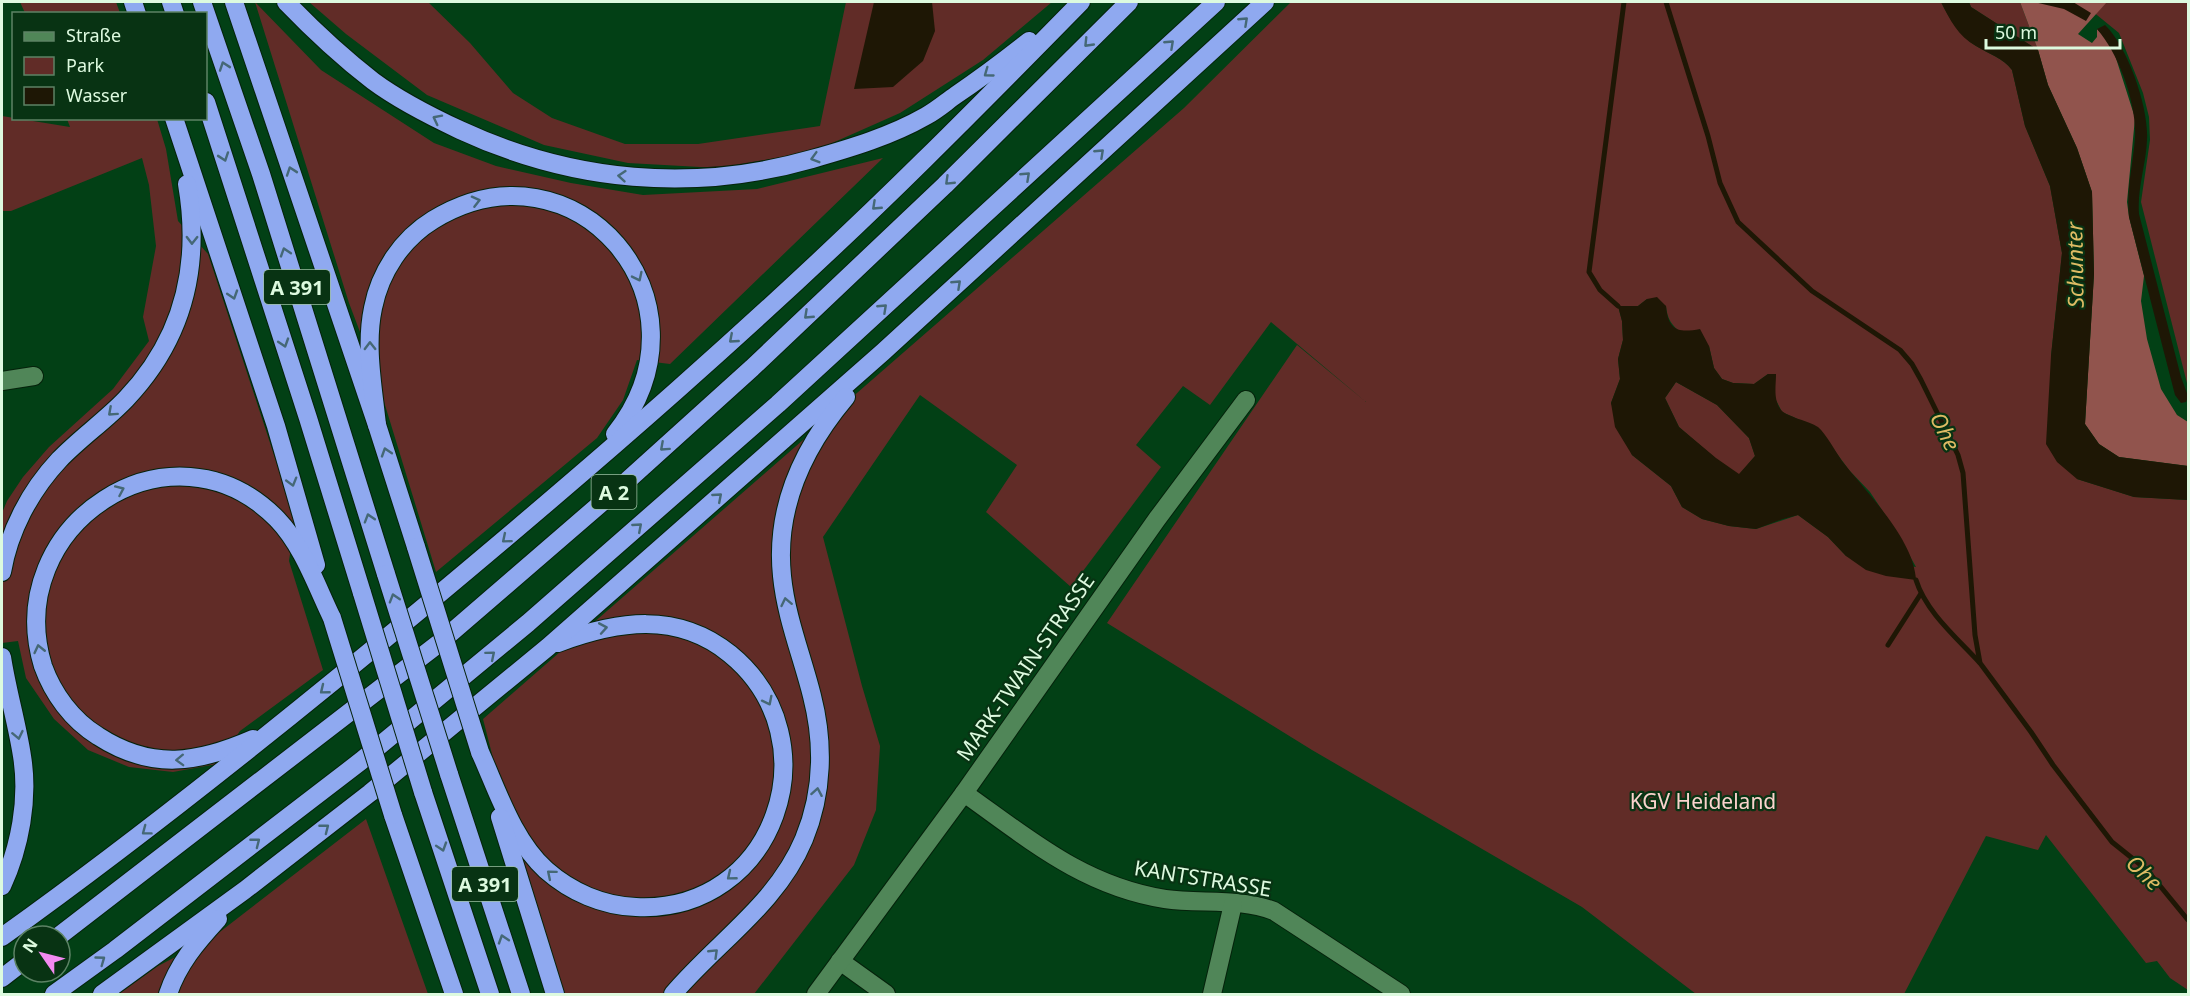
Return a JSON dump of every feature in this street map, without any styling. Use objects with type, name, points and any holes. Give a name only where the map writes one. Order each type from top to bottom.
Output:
[{"type":"highway","points":[[234,2],[378,425],[555,994]]},
{"type":"highway","points":[[286,2],[373,81],[438,120],[504,149],[538,160],[599,174],[654,179],[711,178],[781,168],[858,146],[926,116],[992,70],[1078,2]]},
{"type":"highway","points":[[2,937],[176,809],[550,501],[776,300],[924,161],[1078,2]]},
{"type":"highway","name":"A 2","points":[[72,926],[438,644],[628,480],[752,368],[945,185],[1129,2]]},
{"type":"highway","name":"A 2","points":[[54,994],[115,950],[361,761],[519,630],[778,404],[1216,2]]},
{"type":"highway","points":[[102,994],[245,890],[370,793],[548,647],[883,352],[1265,2]]},
{"type":"highway","name":"A 391","points":[[207,19],[268,196],[449,774],[521,994]]},
{"type":"highway","name":"A 391","points":[[207,105],[305,407],[423,792],[490,994]]},
{"type":"highway","points":[[2,572],[18,521],[43,479],[59,460],[140,384],[160,355],[175,324],[189,280],[192,233],[191,210],[175,120]]},
{"type":"highway","points":[[175,120],[276,426],[393,815],[454,994]]},
{"type":"highway","points":[[378,425],[369,329],[379,287],[398,251],[411,236],[452,209],[478,200],[515,196],[533,198],[569,208],[600,228],[625,254],[643,286],[650,313],[652,341],[647,377],[632,411],[609,442],[550,501]]},
{"type":"highway","points":[[673,994],[765,902],[794,861],[808,827],[817,793],[820,746],[812,696],[785,596],[781,554],[786,512],[798,469],[814,440],[833,412],[883,352]]},
{"type":"highway","points":[[274,730],[219,754],[181,760],[144,757],[125,751],[92,733],[65,706],[50,682],[39,655],[36,636],[36,607],[41,578],[48,560],[69,527],[82,513],[115,491],[152,479],[191,478],[210,481],[246,495],[277,519],[300,550],[332,618]]},
{"type":"highway","points":[[480,752],[518,834],[530,852],[562,883],[602,902],[624,907],[646,908],[690,900],[710,891],[729,878],[746,864],[759,846],[771,827],[779,806],[783,784],[784,751],[777,718],[768,698],[756,679],[741,663],[724,649],[704,638],[684,629],[662,625],[640,624],[592,630],[548,647]]},
{"type":"highway","points":[[2,657],[22,757],[24,782],[20,831],[2,886]]},
{"type":"highway","points":[[168,994],[181,964],[192,947],[245,890]]},
{"type":"highway","points":[[430,924],[440,994]]},
{"type":"street","points":[[2,381],[34,376]]},
{"type":"street","name":"MARK-TWAIN-STRASSE","points":[[816,994],[964,793],[1157,519],[1246,400]]},
{"type":"street","name":"KANTSTRASSE","points":[[964,793],[1051,855],[1082,873],[1133,891],[1164,898],[1266,908],[1283,916],[1401,994]]},
{"type":"street","points":[[1212,994],[1233,904]]},
{"type":"street","points":[[840,961],[886,994]]},
{"type":"green space","points":[[20,2],[116,2],[120,12],[25,12]]},
{"type":"green space","points":[[255,2],[321,70],[434,143],[496,166],[571,183],[643,195],[757,189],[883,158],[670,364],[637,360],[623,400],[597,438],[436,572],[374,369],[349,303]]},
{"type":"green space","points":[[309,2],[428,2],[470,43],[513,93],[552,118],[625,144],[698,144],[820,126],[846,2],[1052,2],[983,60],[900,113],[812,152],[718,168],[628,163],[544,145],[427,95],[346,34]]},
{"type":"green space","name":"KGV Heideland","points":[[1291,2],[1941,2],[1951,20],[1965,37],[2000,59],[2012,70],[2025,126],[2050,186],[2062,253],[2051,356],[2077,479],[2134,497],[2188,500],[2188,990],[2170,978],[2157,961],[2146,963],[2046,835],[2038,850],[1986,836],[1904,994],[1696,994],[1582,907],[1312,750],[1107,623],[1297,345],[1366,402],[1271,322],[1210,405],[1183,386],[1136,445],[1161,467],[1071,587],[986,512],[1017,465],[920,395],[823,537],[880,746],[876,810],[854,865],[754,994],[564,994],[523,875],[483,719],[1184,108]],"holes":[[[1647,299],[1666,306],[1671,322],[1680,332],[1709,346],[1714,368],[1722,379],[1733,383],[1754,384],[1768,374],[1782,412],[1818,428],[1849,470],[1870,492],[1916,567],[1846,556],[1828,537],[1798,515],[1756,529],[1729,526],[1702,519],[1682,507],[1671,486],[1632,455],[1611,403],[1620,379],[1618,359],[1623,340],[1618,306],[1638,306]]]},
{"type":"green space","points":[[1969,2],[2020,2],[2038,50],[1971,7]]},
{"type":"green space","points":[[2081,2],[2188,2],[2188,387],[2141,202],[2150,140],[2149,117],[2143,93],[2119,33]]},
{"type":"green space","points":[[2,116],[12,118],[12,120],[70,127],[67,120],[157,120],[166,149],[178,221],[208,254],[295,519],[289,561],[323,670],[240,731],[217,764],[173,772],[129,767],[88,750],[54,719],[26,678],[18,641],[2,643],[2,513],[23,477],[49,447],[113,389],[149,341],[143,317],[156,246],[149,185],[142,158],[11,211],[2,211]]},
{"type":"green space","points":[[1676,382],[1717,405],[1749,438],[1755,456],[1739,475],[1716,459],[1679,427],[1665,398]]},
{"type":"green space","points":[[366,819],[428,994],[119,994],[158,966],[212,938]]},
{"type":"shaded area","points":[[2020,2],[2107,2],[2078,34],[2092,43],[2097,37],[2097,29],[2108,41],[2114,52],[2135,118],[2127,202],[2144,276],[2141,301],[2147,339],[2161,389],[2177,415],[2188,422],[2188,466],[2119,457],[2099,444],[2085,424],[2094,274],[2092,192],[2077,148],[2048,85]]},
{"type":"water","points":[[874,2],[932,2],[935,31],[923,61],[893,87],[854,89]]},
{"type":"water","name":"Schunter","points":[[1941,2],[1969,2],[1971,7],[2038,50],[2048,85],[2077,148],[2092,192],[2094,274],[2085,424],[2099,444],[2119,457],[2188,466],[2188,500],[2134,497],[2077,479],[2057,462],[2046,444],[2051,356],[2062,253],[2050,186],[2025,126],[2012,70],[2000,59],[1964,37],[1951,21]]},
{"type":"water","points":[[2034,2],[2073,2],[2091,13],[2086,21],[2064,9]]},
{"type":"water","points":[[2105,25],[2122,48],[2129,63],[2145,112],[2147,140],[2139,195],[2139,214],[2181,377],[2188,396],[2186,402],[2181,403],[2175,395],[2129,217],[2128,197],[2135,125],[2125,80],[2105,39],[2097,29]]},
{"type":"water","points":[[1657,297],[1666,306],[1669,321],[1676,328],[1686,331],[1700,329],[1709,346],[1714,368],[1722,379],[1733,383],[1754,384],[1768,374],[1776,374],[1775,388],[1778,406],[1788,415],[1818,427],[1824,434],[1898,533],[1907,548],[1916,580],[1886,576],[1866,570],[1798,515],[1756,529],[1729,526],[1702,519],[1682,507],[1671,486],[1632,455],[1615,427],[1611,403],[1620,379],[1618,359],[1623,340],[1618,306],[1638,306],[1647,299]],"holes":[[[1676,382],[1717,405],[1749,438],[1755,456],[1739,474],[1679,427],[1665,398]]]},
{"type":"waterway","points":[[1618,306],[1600,290],[1589,272],[1624,2]]},
{"type":"waterway","name":"Ohe","points":[[1666,2],[1708,136],[1720,183],[1738,222],[1812,291],[1900,350],[1912,364],[1921,380],[1958,455],[1963,473],[1975,635],[1980,663],[2112,842],[2147,870],[2188,920]]},
{"type":"waterway","points":[[1916,580],[1935,614],[1979,662]]},
{"type":"waterway","points":[[1888,645],[1920,595]]}]
